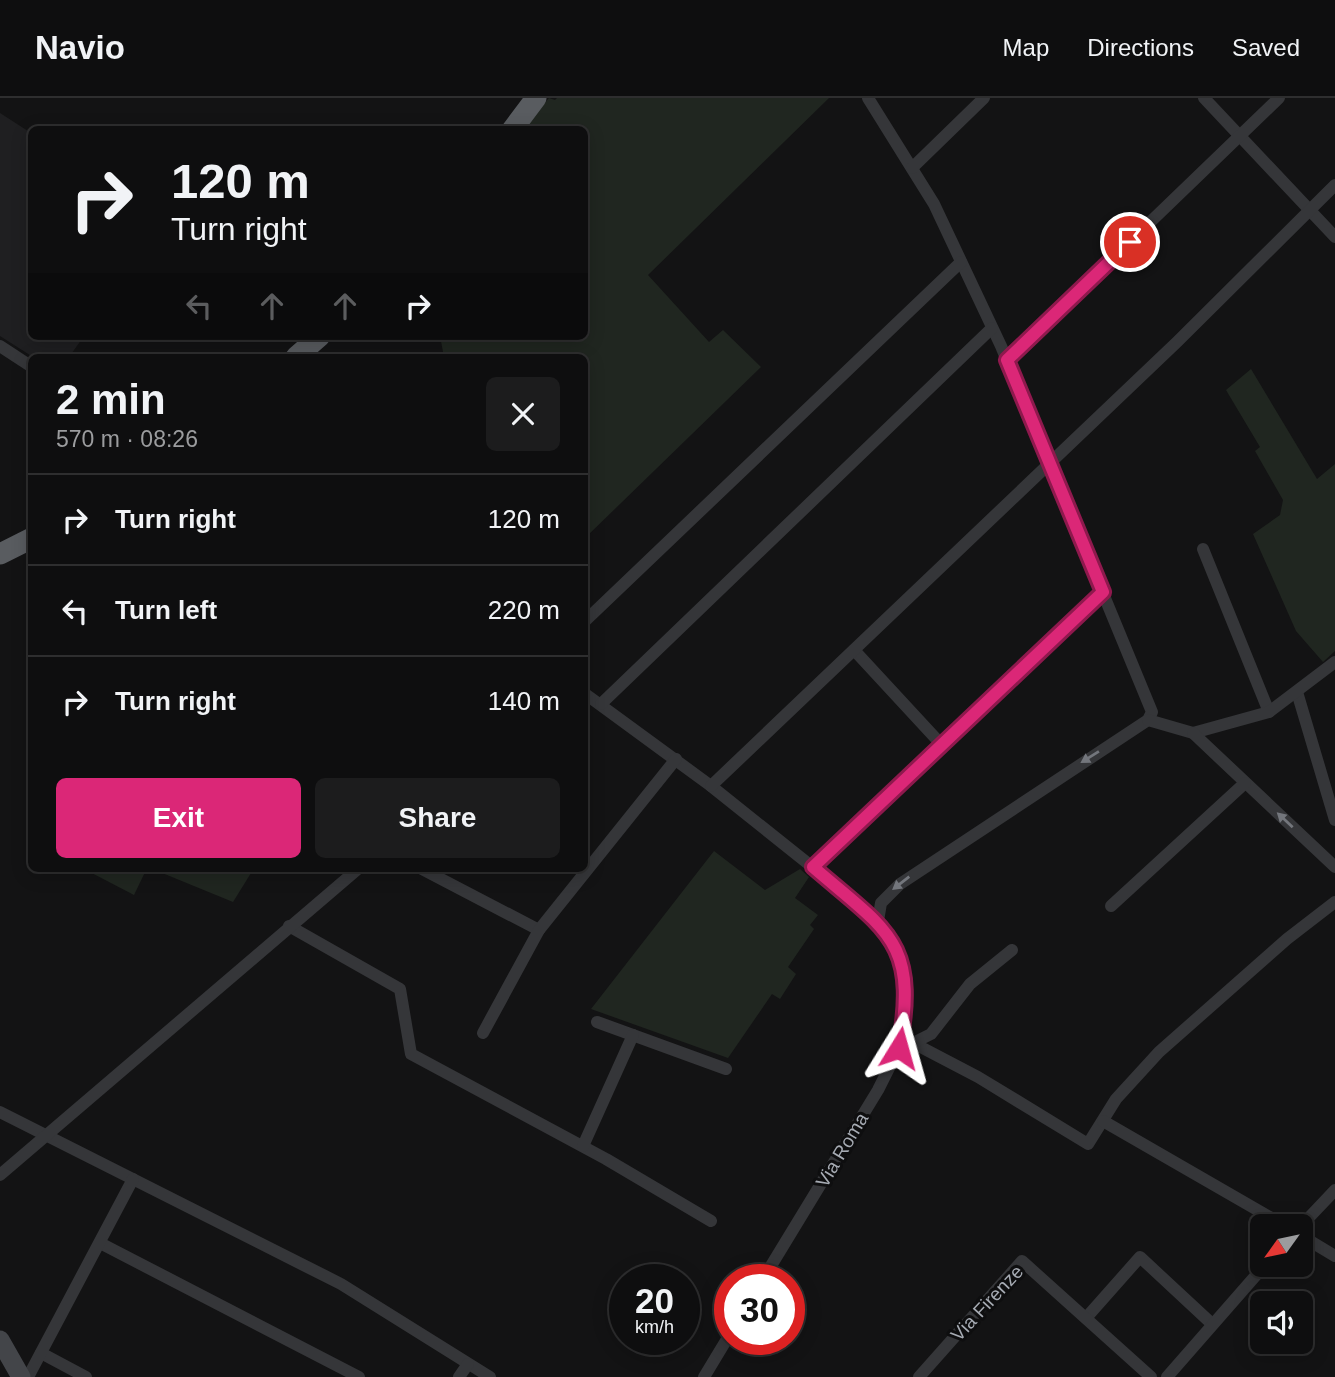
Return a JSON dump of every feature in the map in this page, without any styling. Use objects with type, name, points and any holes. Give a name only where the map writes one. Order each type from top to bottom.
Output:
[{"type":"highway","points":[[515,126],[536,98]]},
{"type":"highway","points":[[299,354],[315,340]]},
{"type":"highway","points":[[0,554],[28,540]]},
{"type":"main road","points":[[0,1339],[20,1377]]},
{"type":"street","points":[[867,98],[934,204],[1007,360],[1152,712],[1147,720],[929,862],[887,894],[878,912],[878,921]]},
{"type":"street","points":[[912,168],[984,98]]},
{"type":"street","points":[[1204,98],[1335,237]]},
{"type":"street","points":[[1007,360],[1279,98]]},
{"type":"street","points":[[711,786],[1050,463],[1335,185]]},
{"type":"street","points":[[588,618],[961,262]]},
{"type":"street","points":[[601,704],[992,328]]},
{"type":"street","points":[[0,346],[28,364]]},
{"type":"street","points":[[1203,549],[1269,712]]},
{"type":"street","points":[[813,867],[940,743],[1103,592]]},
{"type":"street","points":[[854,650],[940,743]]},
{"type":"street","points":[[1193,733],[1269,712],[1335,662]]},
{"type":"street","points":[[1297,691],[1335,820]]},
{"type":"street","name":"Via Roma","points":[[588,696],[711,786],[878,921],[898,951],[905,972],[904,1014],[907,1041],[772,1264]]},
{"type":"street","points":[[1147,720],[1193,733],[1335,867]]},
{"type":"street","points":[[588,869],[676,759]]},
{"type":"street","points":[[1111,906],[1245,783]]},
{"type":"street","points":[[1325,858],[1335,848]]},
{"type":"street","points":[[0,1175],[354,872]]},
{"type":"street","points":[[428,872],[539,930]]},
{"type":"street","points":[[483,1033],[539,930],[585,872]]},
{"type":"street","points":[[907,1041],[978,1077],[1088,1144],[1115,1099],[1159,1052],[1287,939],[1335,902]]},
{"type":"street","points":[[289,926],[400,989],[411,1054],[583,1146],[711,1221]]},
{"type":"street","points":[[907,1041],[931,1034],[970,984],[1012,950]]},
{"type":"street","points":[[597,1022],[726,1069]]},
{"type":"street","points":[[583,1146],[633,1035]]},
{"type":"street","points":[[0,1112],[341,1284],[490,1377]]},
{"type":"street","points":[[1103,1121],[1264,1214]]},
{"type":"street","points":[[28,1377],[133,1179]]},
{"type":"street","points":[[1312,1214],[1335,1190]]},
{"type":"street","points":[[100,1243],[359,1377]]},
{"type":"street","points":[[1313,1243],[1335,1256]]},
{"type":"street","points":[[1086,1318],[1140,1257],[1212,1324]]},
{"type":"street","name":"Via Firenze","points":[[919,1377],[1022,1261],[1151,1377]]},
{"type":"street","points":[[1167,1377],[1253,1278]]},
{"type":"street","points":[[41,1353],[86,1377]]},
{"type":"street","points":[[704,1377],[717,1355]]},
{"type":"street","points":[[459,1377],[468,1364]]},
{"type":"shaded area","points":[[549,98],[829,98],[648,275],[709,342],[723,330],[761,367],[588,535],[588,354],[443,354],[441,340],[588,340],[588,126],[526,126]]},
{"type":"shaded area","points":[[0,113],[28,131],[28,340],[81,340],[71,354],[28,354],[0,336]]},
{"type":"shaded area","points":[[1251,369],[1317,479],[1335,464],[1335,651],[1323,662],[1296,631],[1253,534],[1280,515],[1283,500],[1255,451],[1260,447],[1226,390]]},
{"type":"shaded area","points":[[714,851],[765,890],[800,869],[809,877],[795,898],[818,915],[810,925],[814,929],[788,967],[796,974],[780,999],[772,994],[728,1058],[591,1009]]},
{"type":"shaded area","points":[[90,872],[145,872],[134,895]]},
{"type":"shaded area","points":[[160,872],[250,872],[233,902]]},
{"type":"route","points":[[899,1048],[904,1014],[905,972],[898,951],[870,913],[813,867],[940,743],[1103,592],[1007,360],[1130,242]]}]
